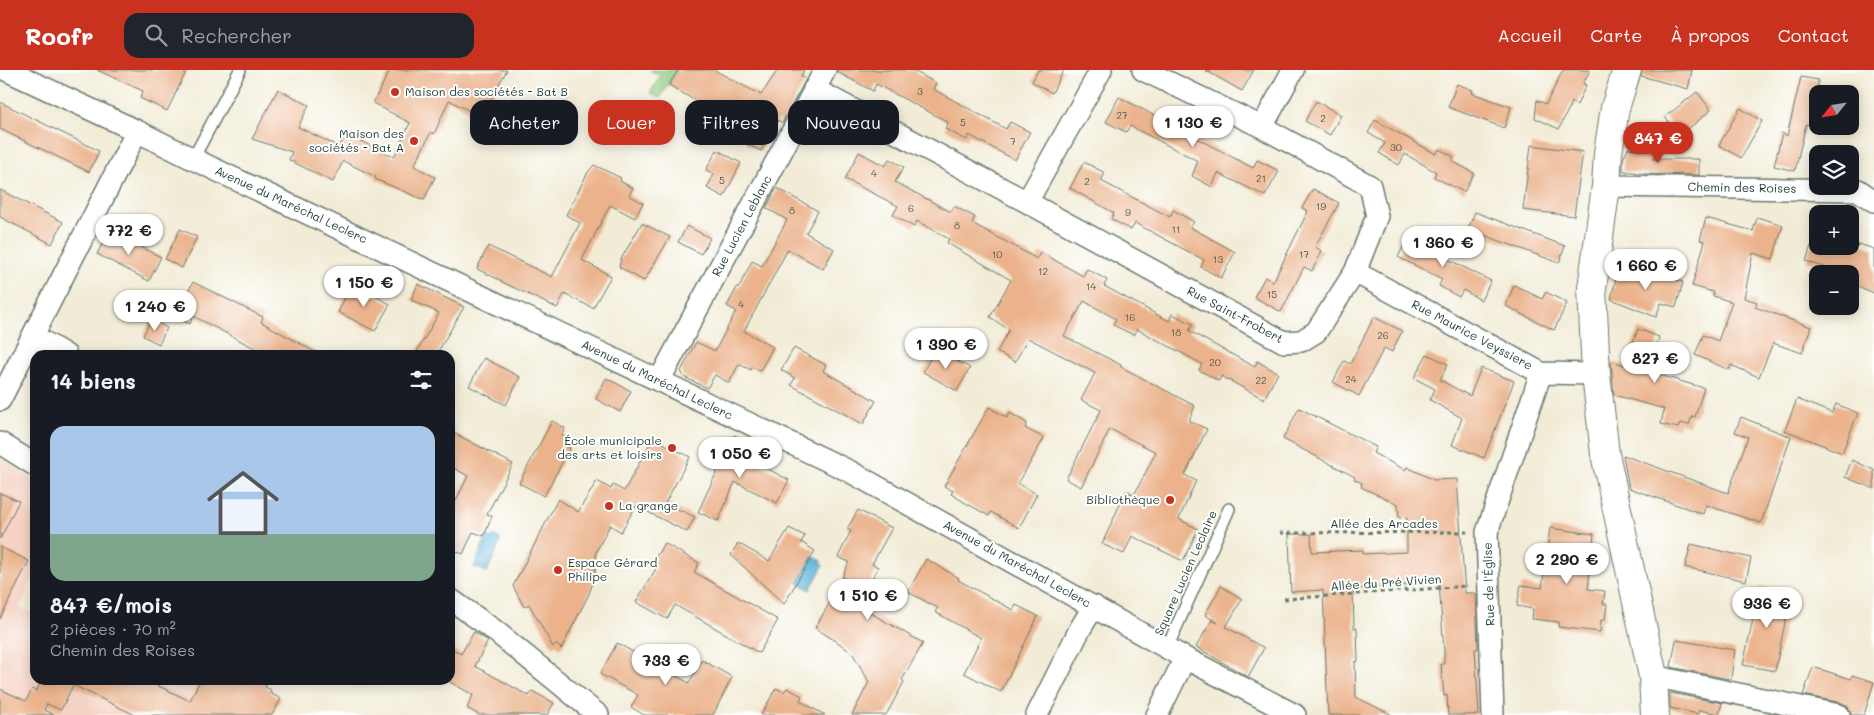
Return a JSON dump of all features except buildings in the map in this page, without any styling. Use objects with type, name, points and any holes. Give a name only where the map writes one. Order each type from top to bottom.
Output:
[{"type":"street","name":"Avenue du Maréchal Leclerc","points":[[6,70],[849,471],[1176,653],[1295,715]]},
{"type":"street","name":"Rue Lucien Leblanc","points":[[659,382],[824,70]]},
{"type":"street","points":[[1027,202],[1101,70]]},
{"type":"street","name":"Rue Saint-Frobert","points":[[814,89],[1284,342],[1301,341],[1316,332],[1354,272],[1377,216],[1370,186],[1262,128],[1143,70]]},
{"type":"street","points":[[1262,128],[1293,70]]},
{"type":"street","points":[[1627,70],[1615,108],[1592,288],[1596,374],[1605,454],[1653,676],[1655,715]]},
{"type":"street","points":[[0,400],[137,131]]},
{"type":"street","name":"Chemin des Roises","points":[[1606,186],[1869,191]]},
{"type":"street","name":"Rue Maurice Veyssiere","points":[[1354,272],[1541,373],[1596,374]]},
{"type":"street","points":[[34,336],[58,350]]},
{"type":"street","name":"Rue de l'Église","points":[[1494,715],[1487,532],[1541,373]]},
{"type":"street","points":[[0,443],[30,462]]},
{"type":"street","points":[[455,603],[494,630],[598,715]]},
{"type":"street","points":[[1037,715],[1080,629],[1094,606]]},
{"type":"street","points":[[1157,715],[1176,653]]},
{"type":"street","points":[[1653,676],[1839,715]]},
{"type":"lane","points":[[193,159],[240,70]]},
{"type":"lane","name":"Square Lucien Leclaire","points":[[1176,653],[1230,509]]},
{"type":"path","name":"Allée des Arcades","points":[[1280,533],[1487,532]]},
{"type":"path","name":"Allée du Pré Vivien","points":[[1284,599],[1489,585]]},
{"type":"shaded area","points":[[0,460],[5,460],[30,476],[30,586],[20,608],[30,613],[30,685],[254,685],[238,715],[0,715]]},
{"type":"green space","points":[[650,70],[678,70],[660,98],[650,93],[660,76]]},
{"type":"water","points":[[494,535],[501,540],[487,572],[474,567],[487,536],[493,539]]},
{"type":"water","points":[[812,557],[821,560],[823,566],[810,590],[798,583]]},
{"type":"place","name":"Maison des sociétés - Bat B","points":[[395,92]]},
{"type":"place","name":"Maison des sociétés - Bat A","points":[[414,141]]},
{"type":"place","name":"École municipale des arts et loisirs","points":[[672,448]]},
{"type":"place","name":"Bibliothèque","points":[[1170,500]]},
{"type":"place","name":"La grange","points":[[609,506]]},
{"type":"place","name":"Espace Gérard Philipe","points":[[558,570]]}]
